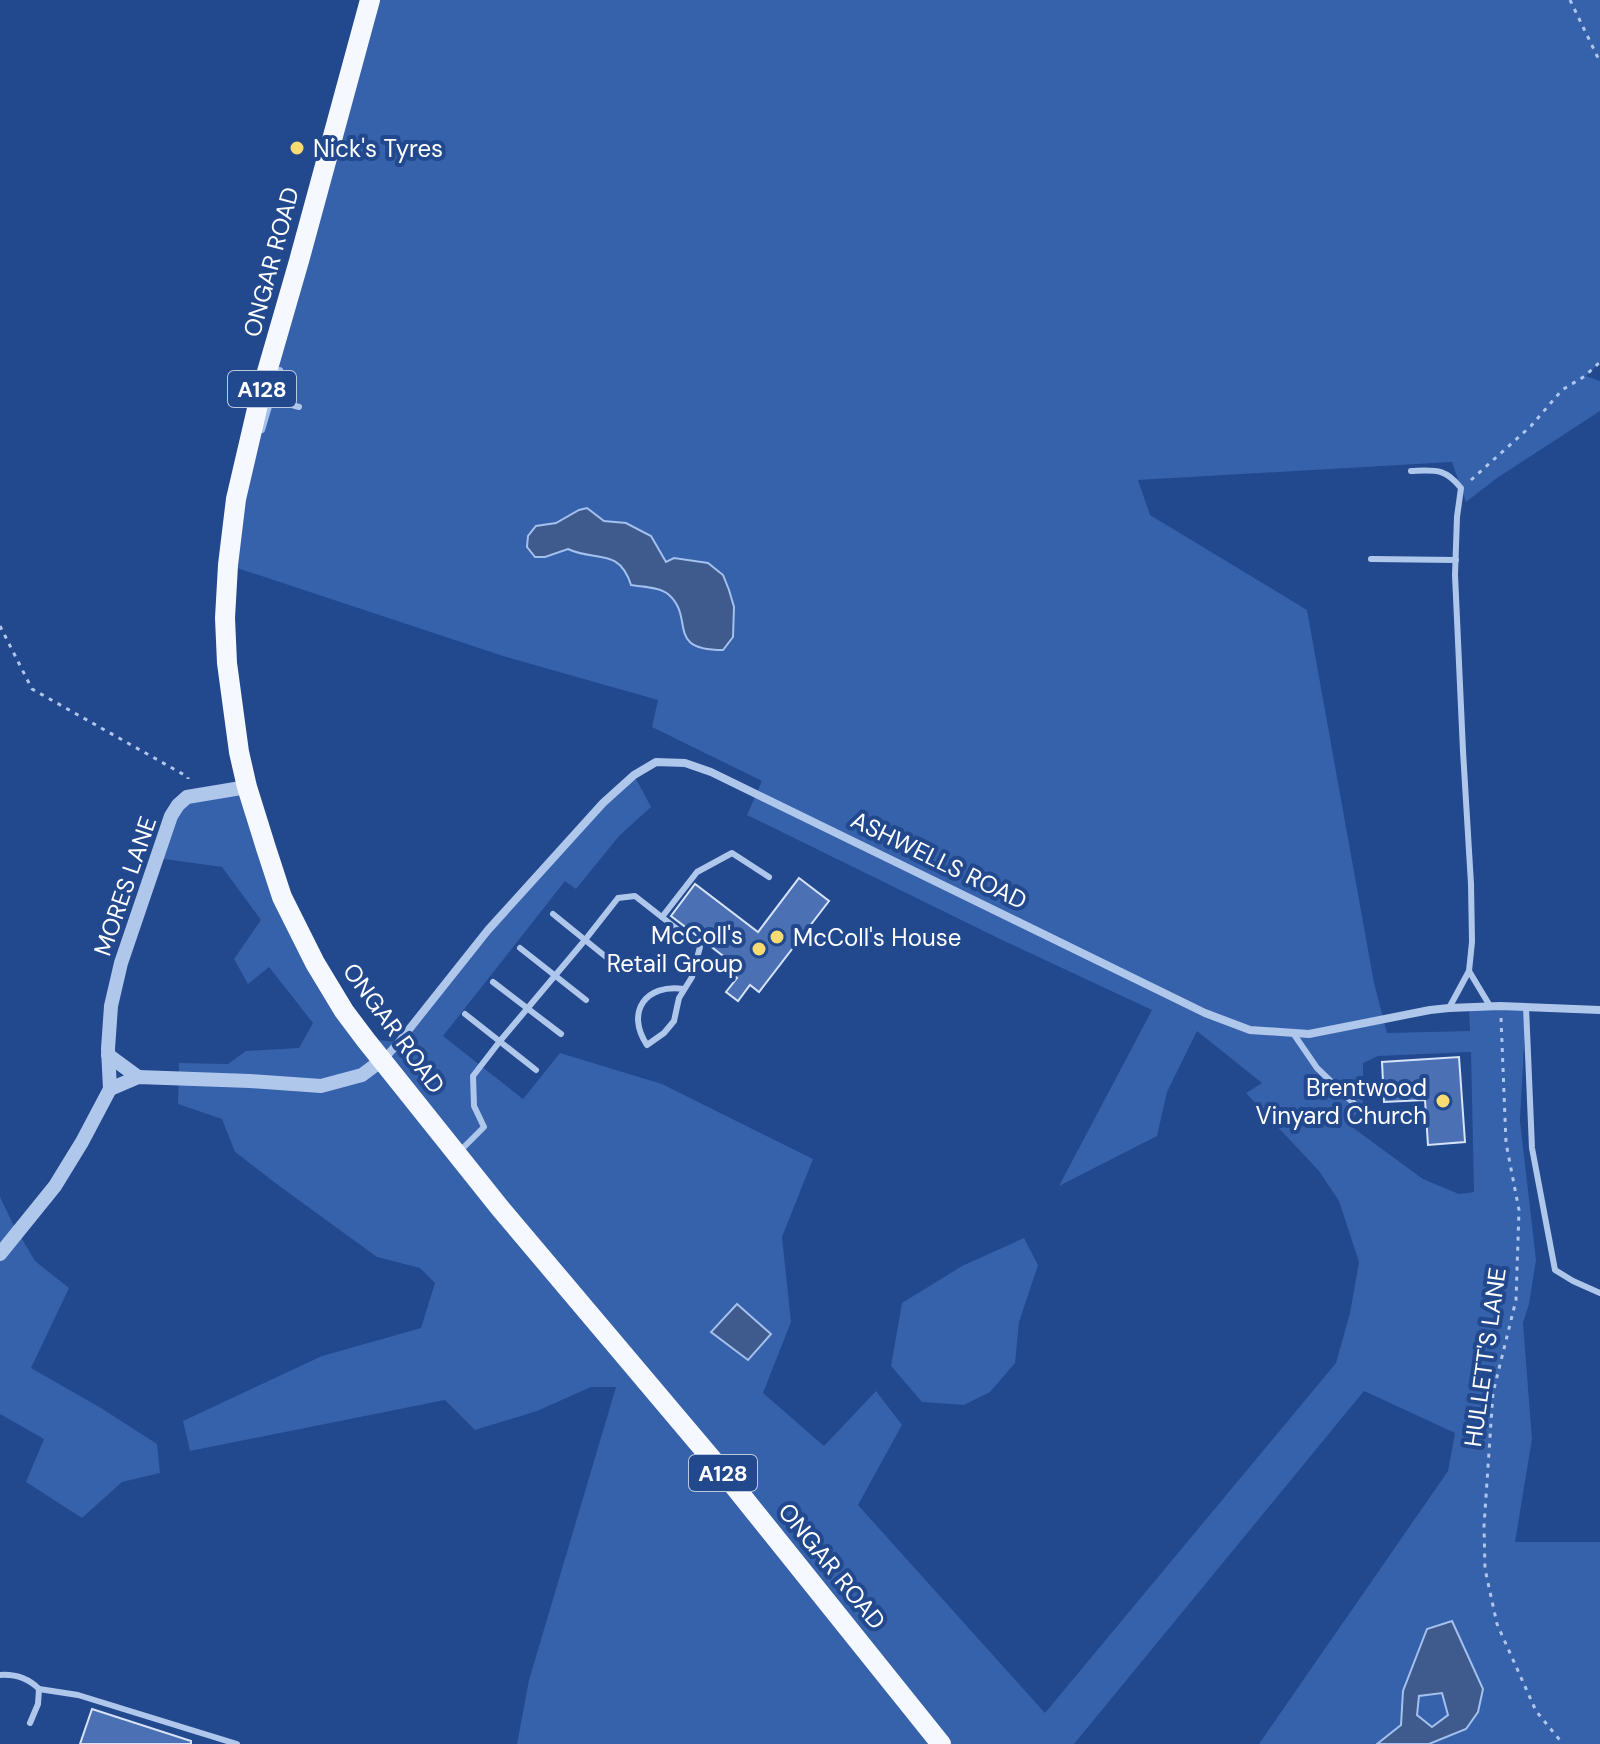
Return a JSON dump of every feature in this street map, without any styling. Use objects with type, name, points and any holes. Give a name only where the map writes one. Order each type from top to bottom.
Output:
[{"type":"main road","name":"ONGAR ROAD","points":[[370,0],[299,261],[268,398],[236,499],[228,565],[225,618],[227,663],[239,752],[282,897],[315,963],[344,1011],[382,1060],[456,1155],[722,1471],[941,1744]]},
{"type":"street","name":"ASHWELLS ROAD","points":[[382,1060],[488,930],[603,803],[634,775],[656,762],[685,763],[711,772],[1205,1013],[1250,1030],[1309,1034],[1449,1008],[1495,1006],[1600,1010]]},
{"type":"street","name":"MORES LANE","points":[[110,1089],[108,1055],[111,1006],[121,963],[171,816],[187,797],[247,787]]},
{"type":"street","points":[[108,1055],[138,1077]]},
{"type":"street","points":[[0,1254],[55,1186],[110,1089],[138,1077],[321,1086],[362,1075],[382,1060]]},
{"type":"lane","points":[[268,398],[299,407]]},
{"type":"lane","points":[[1411,471],[1443,471],[1461,488],[1456,560],[1472,942],[1469,971],[1449,1008]]},
{"type":"lane","points":[[1371,559],[1456,560]]},
{"type":"lane","points":[[662,917],[697,872],[732,853],[769,877]]},
{"type":"lane","points":[[456,1155],[484,1127],[474,1106],[473,1076],[618,898],[635,896],[700,947],[692,977],[679,998],[674,1021],[647,1045],[638,1024],[644,1000],[661,989],[684,989]]},
{"type":"lane","points":[[553,914],[616,965]]},
{"type":"lane","points":[[520,948],[586,1000]]},
{"type":"lane","points":[[1469,971],[1495,1006]]},
{"type":"lane","points":[[493,982],[561,1034]]},
{"type":"lane","points":[[1526,1007],[1532,1148],[1555,1270],[1600,1293]]},
{"type":"lane","points":[[465,1014],[536,1070]]},
{"type":"lane","points":[[1293,1033],[1317,1068],[1367,1116]]},
{"type":"lane","points":[[0,1675],[29,1680],[39,1689],[78,1695],[237,1744]]},
{"type":"lane","points":[[30,1723],[38,1704],[39,1689]]},
{"type":"path","points":[[1570,0],[1600,62]]},
{"type":"path","points":[[1461,488],[1531,426],[1562,390],[1600,362]]},
{"type":"path","points":[[0,626],[32,689],[188,777],[187,797]]},
{"type":"path","name":"HULLETT'S LANE","points":[[1495,1006],[1506,1143],[1519,1210],[1516,1300],[1493,1393],[1484,1526],[1485,1569],[1497,1624],[1536,1711],[1563,1744]]},
{"type":"shaded area","points":[[370,0],[1600,0],[1600,362],[1586,376],[1600,381],[1600,411],[1497,478],[1466,502],[1452,462],[1138,480],[1150,515],[1307,610],[1374,983],[1387,1033],[1470,1031],[1469,1008],[1526,1007],[1520,1121],[1536,1260],[1523,1323],[1532,1439],[1515,1542],[1600,1542],[1600,1744],[1259,1744],[1448,1471],[1455,1433],[1364,1391],[1074,1744],[517,1744],[529,1680],[616,1387],[591,1387],[537,1411],[475,1430],[445,1400],[190,1451],[183,1421],[322,1356],[421,1328],[435,1283],[420,1268],[377,1257],[235,1152],[222,1119],[178,1104],[179,1063],[228,1064],[246,1051],[299,1048],[313,1023],[269,967],[248,984],[234,959],[261,920],[222,867],[157,858],[178,805],[247,787],[266,848],[365,1039],[399,1042],[488,930],[634,775],[651,807],[619,836],[576,889],[565,881],[443,1036],[523,1099],[560,1053],[662,1084],[813,1159],[782,1237],[791,1322],[763,1393],[824,1446],[876,1391],[902,1425],[858,1505],[1045,1713],[1336,1363],[1350,1313],[1359,1262],[1339,1201],[1319,1171],[1246,1093],[1262,1083],[1197,1031],[1167,1092],[1157,1136],[1059,1186],[1152,1010],[747,815],[762,781],[652,727],[658,700],[503,656],[228,565],[236,499]],"holes":[[[1471,1052],[1474,1192],[1459,1194],[1423,1179],[1348,1124],[1363,1106],[1363,1063],[1378,1056]]]},
{"type":"shaded area","points":[[587,508],[604,521],[626,523],[651,536],[666,562],[674,558],[708,563],[723,575],[734,607],[733,637],[723,650],[693,645],[687,639],[676,603],[668,594],[631,585],[626,573],[613,560],[568,549],[535,557],[527,547],[528,536],[536,526],[556,523]]},
{"type":"shaded area","points":[[0,1197],[35,1261],[69,1288],[31,1368],[157,1444],[160,1473],[122,1482],[82,1518],[26,1482],[44,1439],[0,1414]]},
{"type":"shaded area","points":[[1024,1238],[1038,1265],[1019,1322],[1015,1363],[990,1392],[964,1405],[922,1402],[891,1366],[902,1303],[962,1266]]},
{"type":"shaded area","points":[[737,1304],[771,1334],[748,1360],[711,1332]]},
{"type":"shaded area","points":[[1452,1621],[1483,1689],[1478,1712],[1466,1729],[1429,1744],[1377,1744],[1401,1725],[1403,1691],[1427,1629]],"holes":[[[1442,1693],[1448,1715],[1432,1727],[1417,1715],[1419,1696]]]},
{"type":"building","name":"McColl's House","points":[[799,878],[829,901],[759,992],[750,985],[738,1001],[726,992],[737,978],[725,969],[731,962],[671,916],[695,884],[758,932]]},
{"type":"building","name":"Brentwood Vinyard Church","points":[[1459,1057],[1465,1142],[1428,1145],[1425,1100],[1384,1102],[1382,1062]]},
{"type":"building","points":[[92,1709],[191,1741],[191,1744],[80,1744]]},
{"type":"waterway","points":[[262,430],[280,370]]},
{"type":"place","name":"Nick's Tyres","points":[[297,148]]},
{"type":"place","name":"McColl's House","points":[[777,937]]},
{"type":"place","name":"McColl's Retail Group","points":[[759,949]]},
{"type":"place","name":"Brentwood Vinyard Church","points":[[1443,1101]]}]
